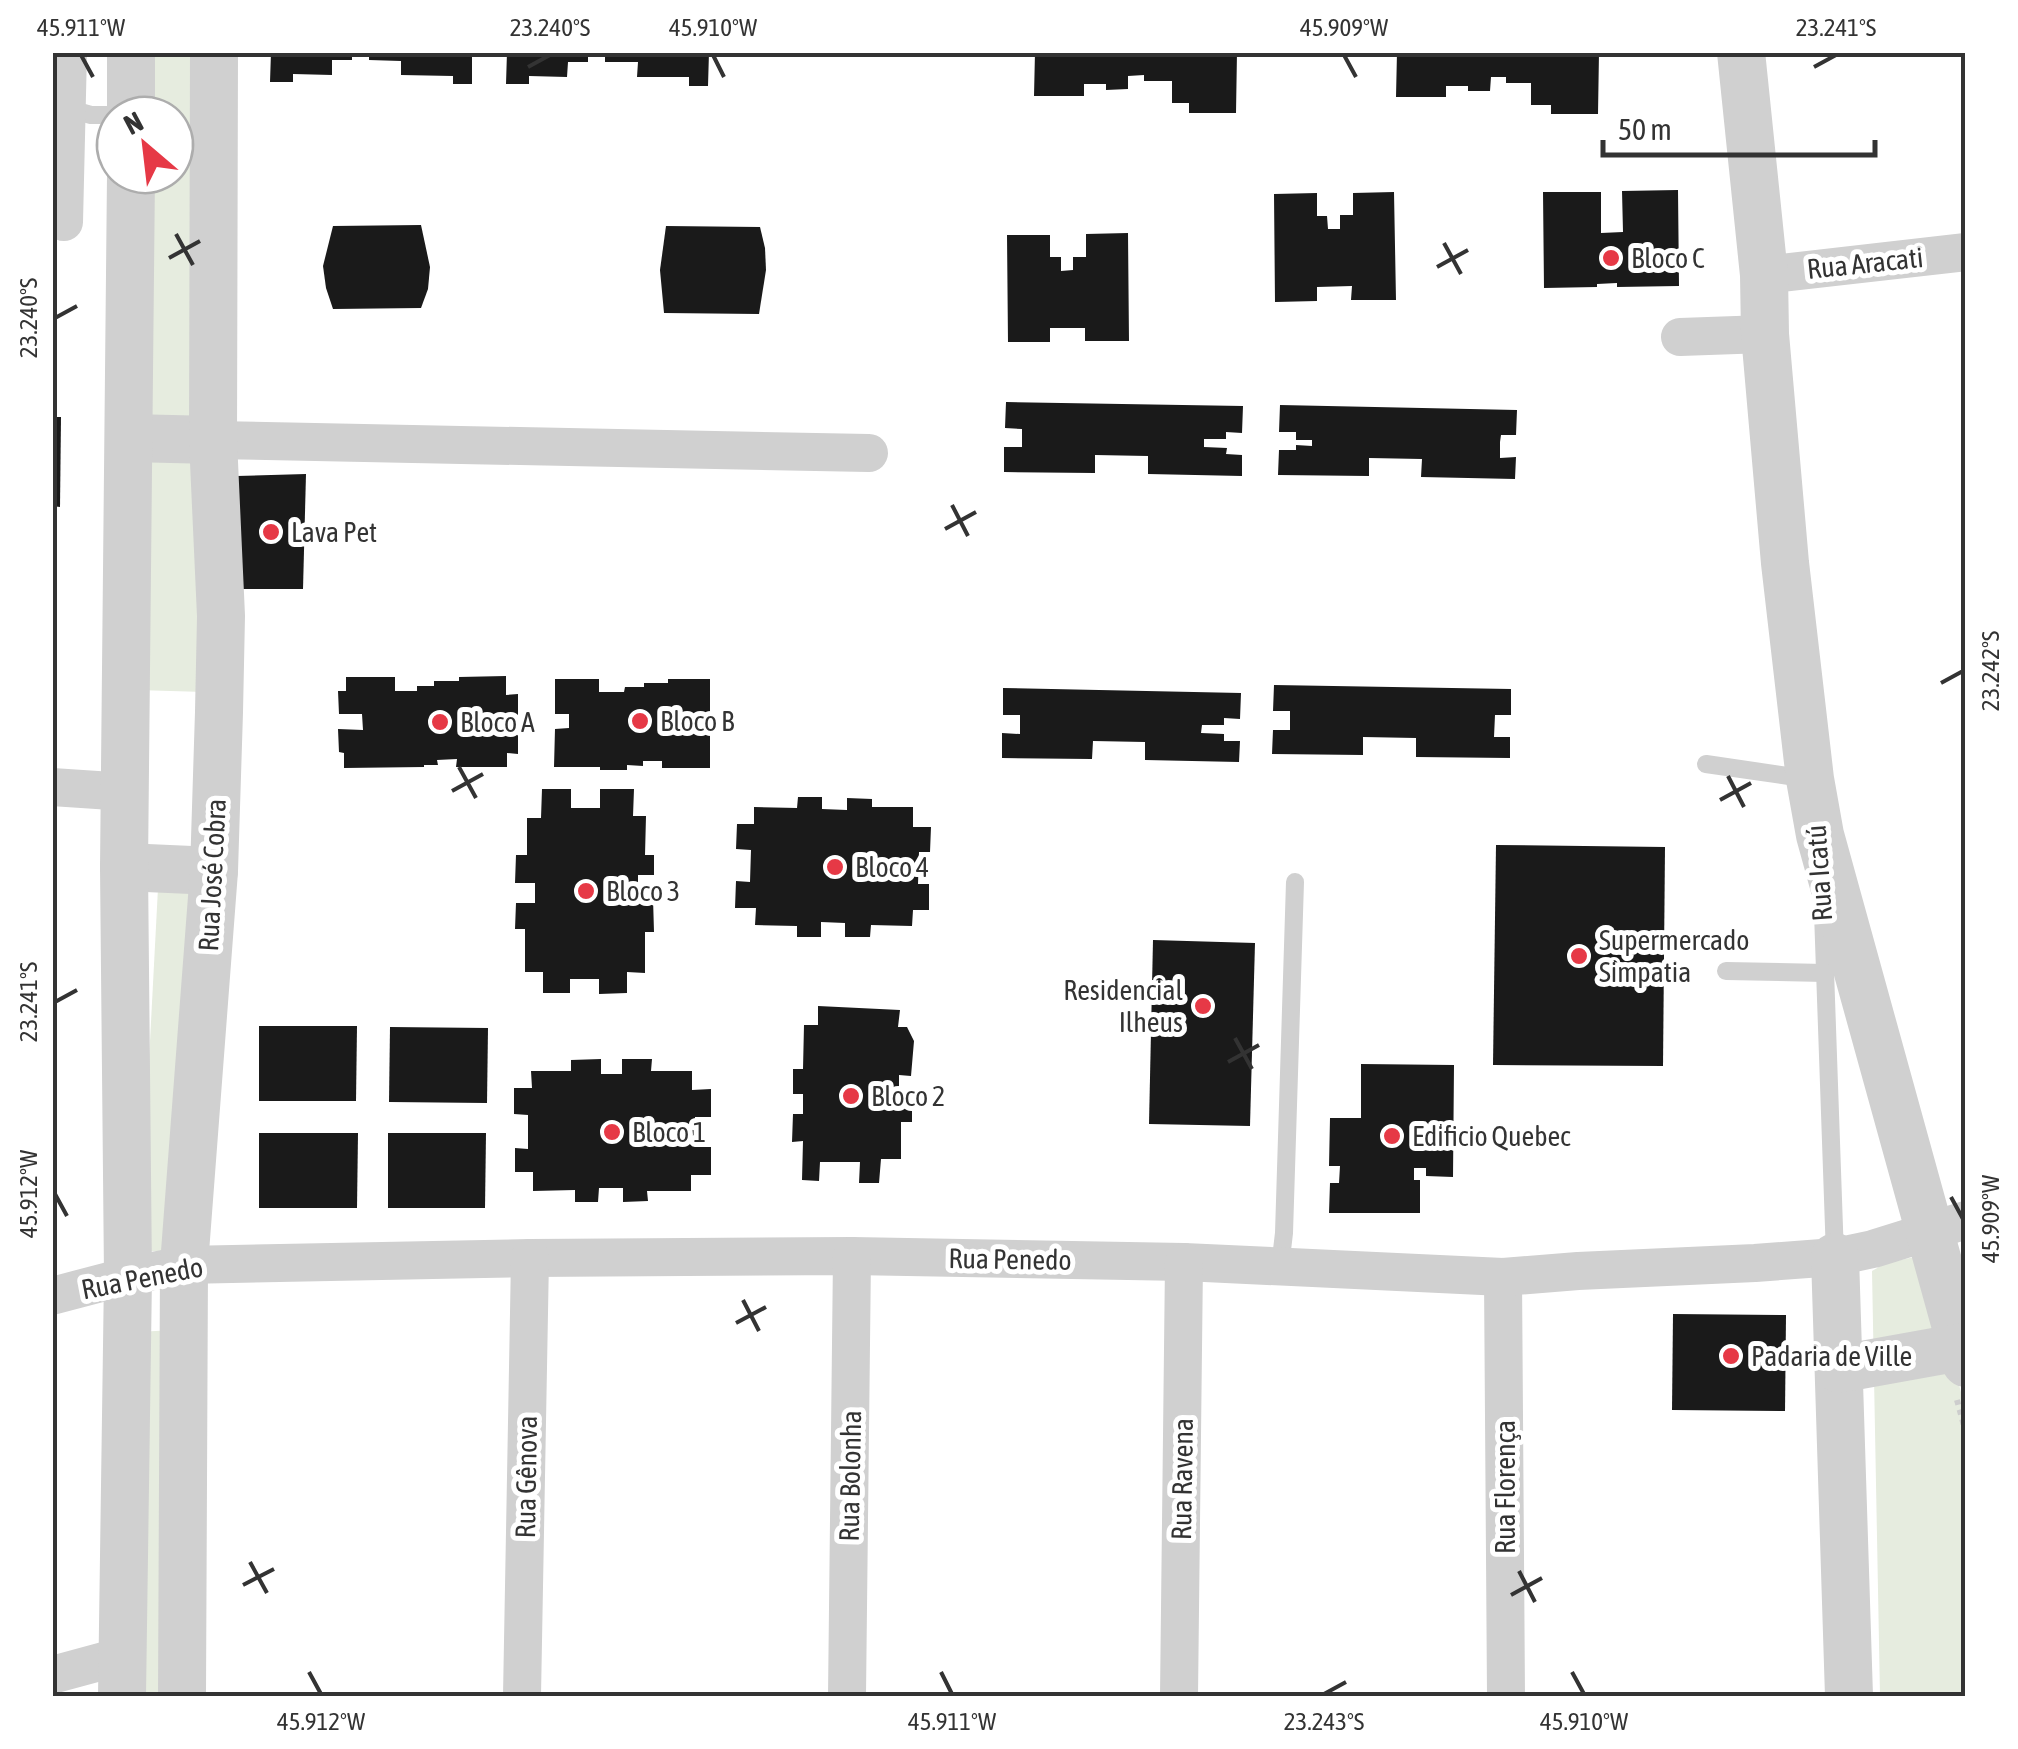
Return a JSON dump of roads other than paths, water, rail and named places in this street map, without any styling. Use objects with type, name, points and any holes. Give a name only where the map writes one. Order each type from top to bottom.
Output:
[{"type":"street","points":[[64,222],[60,105],[68,52]]},
{"type":"street","points":[[131,52],[131,95]]},
{"type":"street","name":"Rua José Cobra","points":[[182,1696],[184,1265],[214,871],[220,616],[213,440],[214,52]]},
{"type":"street","name":"Rua Icatú","points":[[1741,52],[1764,275],[1765,334],[1785,563],[1820,835]]},
{"type":"street","points":[[52,1676],[122,1676],[128,1276],[124,867],[131,195]]},
{"type":"street","name":"Rua Aracati","points":[[1764,275],[1966,252]]},
{"type":"street","points":[[1680,337],[1765,334]]},
{"type":"street","points":[[130,438],[869,453]]},
{"type":"street","points":[[52,787],[127,792]]},
{"type":"street","points":[[1820,835],[1947,1224],[1957,1353],[1839,1369]]},
{"type":"street","points":[[124,867],[214,871]]},
{"type":"street","name":"Rua Penedo","points":[[52,1296],[184,1265],[530,1258],[852,1256],[1184,1262],[1504,1278],[1836,1257],[1947,1224]]},
{"type":"street","name":"Rua Bolonha","points":[[848,1696],[852,1256]]},
{"type":"street","name":"Rua Icatú","points":[[1836,1257],[1849,1696]]},
{"type":"street","name":"Rua Gênova","points":[[522,1696],[530,1258]]},
{"type":"street","name":"Rua Ravena","points":[[1179,1696],[1184,1262]]},
{"type":"street","name":"Rua Florença","points":[[1504,1278],[1506,1696]]},
{"type":"lane","points":[[60,105],[95,115]]},
{"type":"lane","points":[[1706,764],[1810,779]]},
{"type":"lane","name":"Rua Icatú","points":[[1820,835],[1836,1257]]},
{"type":"lane","points":[[1280,1266],[1295,882]]},
{"type":"lane","points":[[1726,971],[1825,973]]},
{"type":"place","name":"Bloco C","points":[[1611,258]]},
{"type":"place","name":"Lava Pet","points":[[271,532]]},
{"type":"place","name":"Bloco B","points":[[640,721]]},
{"type":"place","name":"Bloco A","points":[[440,722]]},
{"type":"place","name":"Bloco 4","points":[[835,867]]},
{"type":"place","name":"Bloco 3","points":[[586,891]]},
{"type":"place","name":"Supermercado Simpatia","points":[[1579,956]]},
{"type":"place","name":"Residencial Ilheus","points":[[1203,1006]]},
{"type":"place","name":"Bloco 2","points":[[851,1096]]},
{"type":"place","name":"Bloco 1","points":[[612,1132]]},
{"type":"place","name":"Edificio Quebec","points":[[1392,1136]]},
{"type":"place","name":"Padaria de Ville","points":[[1731,1356]]}]
